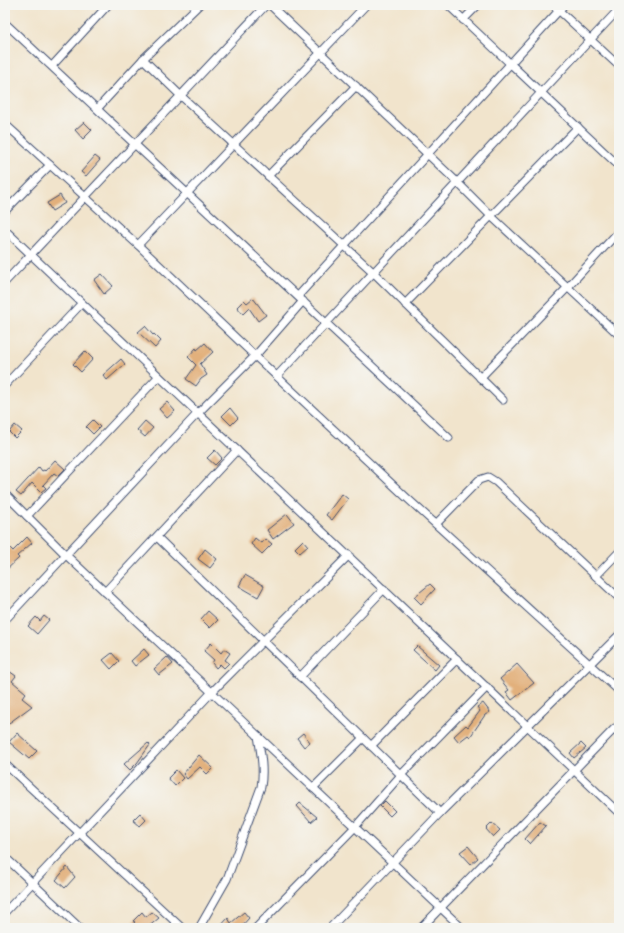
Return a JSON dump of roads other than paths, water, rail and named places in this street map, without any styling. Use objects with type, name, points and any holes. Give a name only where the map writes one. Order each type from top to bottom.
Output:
[{"type":"street","points":[[52,66],[108,5]]},
{"type":"street","points":[[98,108],[143,59],[199,5]]},
{"type":"street","points":[[5,282],[266,5]]},
{"type":"street","points":[[270,5],[491,216],[619,335]]},
{"type":"street","points":[[138,245],[366,5]]},
{"type":"street","points":[[448,5],[619,166]]},
{"type":"street","points":[[463,20],[478,5]]},
{"type":"street","points":[[5,620],[197,414],[254,356],[343,246],[559,7],[619,66]]},
{"type":"street","points":[[277,376],[372,272],[619,9]]},
{"type":"street","points":[[5,23],[98,108],[449,438]]},
{"type":"street","points":[[143,59],[372,272],[502,400]]},
{"type":"street","points":[[268,176],[356,86]]},
{"type":"street","points":[[5,124],[138,245],[254,356],[619,691]]},
{"type":"street","points":[[405,304],[578,127]]},
{"type":"street","points":[[5,211],[50,165]]},
{"type":"street","points":[[5,230],[81,304],[349,555],[619,813]]},
{"type":"street","points":[[480,378],[568,287],[619,231]]},
{"type":"street","points":[[5,385],[81,304]]},
{"type":"street","points":[[27,516],[158,377]]},
{"type":"street","points":[[105,592],[237,450]]},
{"type":"street","points":[[436,524],[479,480],[488,477],[496,482],[619,598]]},
{"type":"street","points":[[5,494],[66,555],[462,928]]},
{"type":"street","points":[[157,536],[440,813]]},
{"type":"street","points":[[596,576],[619,552]]},
{"type":"street","points":[[5,912],[212,692],[349,555]]},
{"type":"street","points":[[300,677],[384,589]]},
{"type":"street","points":[[330,928],[440,813],[619,635]]},
{"type":"street","points":[[371,746],[457,659]]},
{"type":"street","points":[[256,928],[486,687]]},
{"type":"street","points":[[422,928],[615,728]]},
{"type":"street","points":[[199,928],[227,879],[260,787],[263,774],[258,736]]},
{"type":"street","points":[[313,788],[363,738]]},
{"type":"street","points":[[5,764],[8,772],[80,834],[182,928]]},
{"type":"street","points":[[5,857],[80,928]]}]
